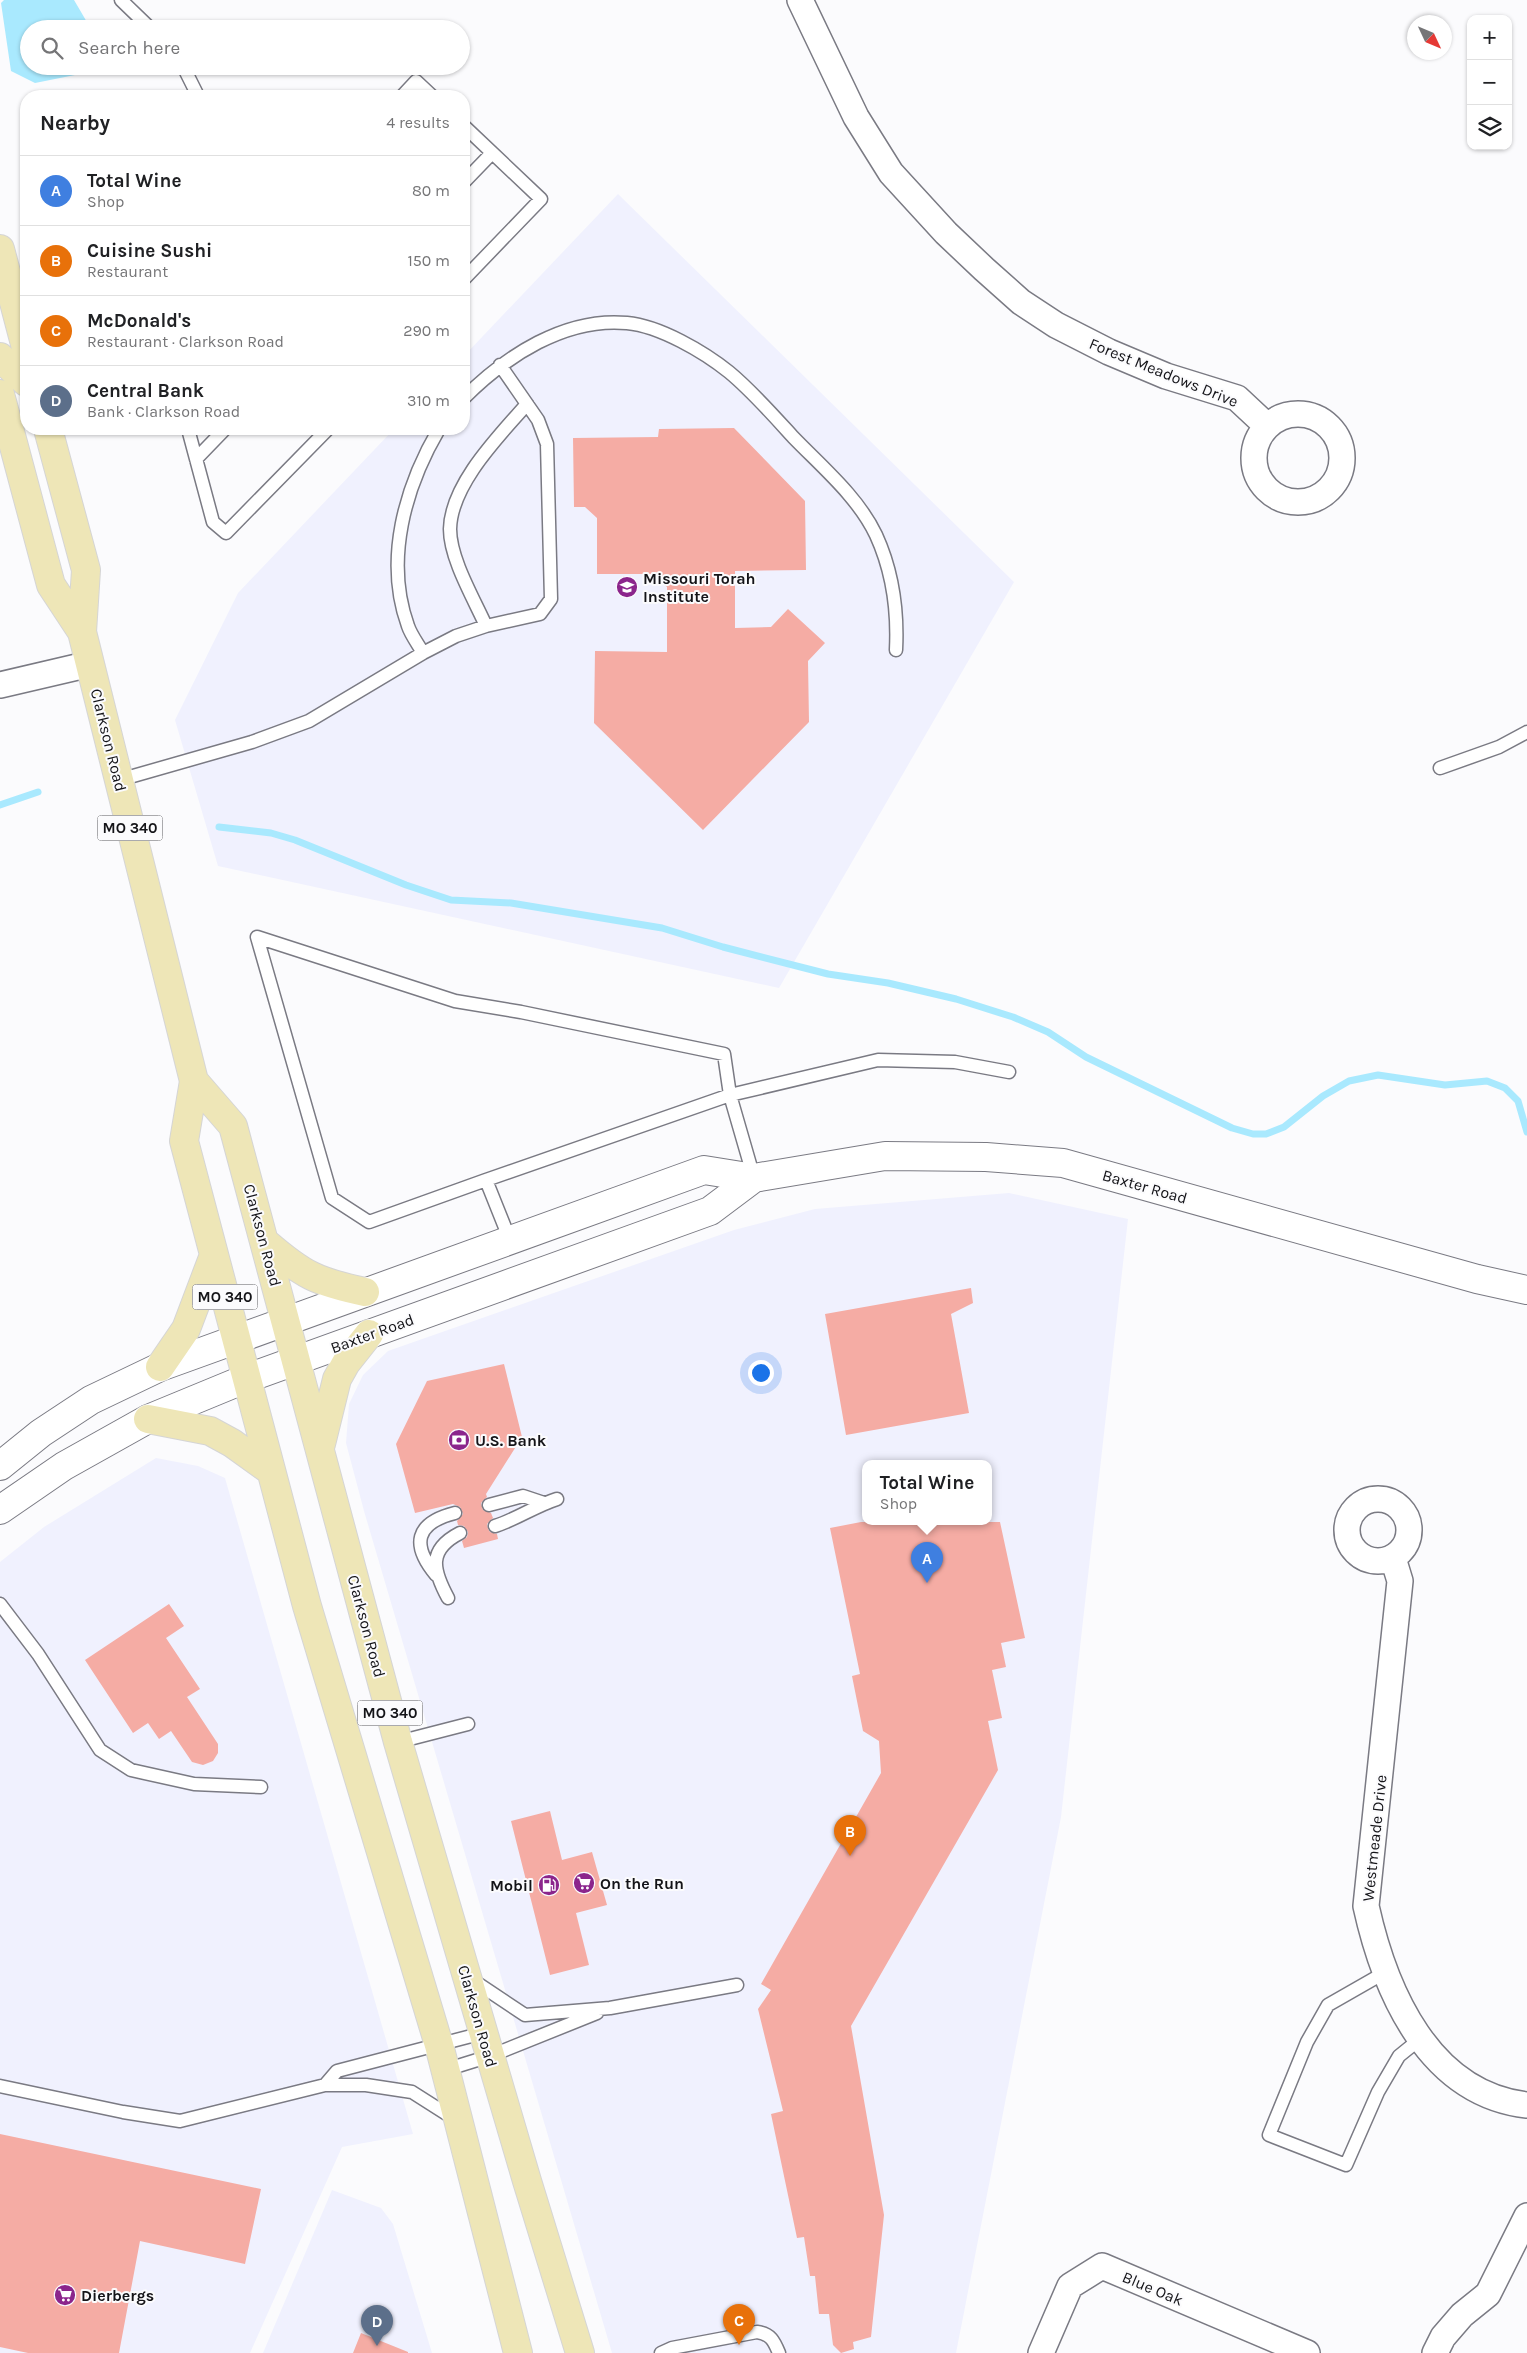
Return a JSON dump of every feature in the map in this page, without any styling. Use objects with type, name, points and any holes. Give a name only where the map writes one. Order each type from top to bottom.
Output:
[{"type":"main road","points":[[0,249],[20,325]]},
{"type":"main road","points":[[0,357],[20,376]]},
{"type":"main road","name":"Clarkson Road","points":[[0,394],[51,584],[82,632]]},
{"type":"main road","name":"Clarkson Road","points":[[50,435],[86,570],[82,632],[194,1081],[184,1141],[245,1379],[328,1677],[442,2057],[518,2353]]},
{"type":"main road","name":"Clarkson Road","points":[[194,1081],[234,1126],[398,1742],[580,2353]]},
{"type":"main road","name":"Baxter Road","points":[[0,1466],[41,1433],[91,1400],[160,1368],[704,1170],[754,1178],[885,1156],[986,1157],[1063,1163],[1468,1276],[1527,1290]]},
{"type":"main road","name":"Baxter Road","points":[[0,1510],[64,1466],[148,1419],[245,1379],[710,1211],[754,1178]]},
{"type":"main road","points":[[266,1243],[291,1265],[309,1276],[328,1284],[365,1292]]},
{"type":"main road","points":[[160,1368],[186,1330],[214,1255]]},
{"type":"main road","points":[[320,1448],[337,1379],[346,1363],[369,1334]]},
{"type":"main road","points":[[148,1419],[210,1431],[232,1443],[271,1471]]},
{"type":"street","name":"Forest Meadows Drive","points":[[800,0],[856,117],[891,172],[946,233],[984,269],[1021,302],[1056,325],[1109,352],[1158,372],[1237,398],[1267,426]]},
{"type":"street","points":[[0,685],[90,664]]},
{"type":"street","name":"Westmeade Drive","points":[[1393,1558],[1400,1581],[1366,1906],[1384,1973],[1420,2039],[1449,2072],[1469,2087],[1492,2098],[1527,2105]]},
{"type":"street","points":[[1435,2353],[1443,2337],[1462,2316],[1488,2294],[1527,2216]]},
{"type":"street","name":"Blue Oak","points":[[1041,2353],[1070,2286],[1102,2266],[1307,2353]]},
{"type":"lane","points":[[120,0],[141,20]]},
{"type":"lane","points":[[188,75],[195,90]]},
{"type":"lane","points":[[408,90],[416,81],[426,90]]},
{"type":"lane","points":[[470,132],[541,199],[470,273]]},
{"type":"lane","points":[[470,176],[492,153]]},
{"type":"lane","points":[[470,392],[500,365],[531,345],[560,333],[599,323],[628,323],[655,330],[688,345],[728,372],[850,495],[874,533],[886,560],[894,592],[897,627],[896,650]]},
{"type":"lane","points":[[119,780],[252,742],[309,722],[422,653],[456,636],[486,626],[540,614],[547,608],[551,599],[547,444],[538,420],[500,365]]},
{"type":"lane","points":[[486,626],[454,550],[450,530],[453,511],[466,482],[488,448],[527,404]]},
{"type":"lane","points":[[190,435],[213,522],[226,533],[322,435]]},
{"type":"lane","points":[[196,458],[219,435]]},
{"type":"lane","points":[[422,653],[408,628],[401,604],[398,560],[401,529],[408,494],[424,455],[436,435]]},
{"type":"lane","points":[[1440,768],[1499,747],[1527,732]]},
{"type":"lane","points":[[754,1178],[730,1095],[724,1054],[522,1012],[455,1001],[257,937],[332,1198],[370,1222],[730,1095],[878,1060],[955,1062],[1010,1072]]},
{"type":"lane","points":[[486,1180],[510,1240]]},
{"type":"lane","points":[[489,1505],[523,1496],[544,1503]]},
{"type":"lane","points":[[495,1526],[516,1519],[534,1507],[557,1499]]},
{"type":"lane","points":[[448,1598],[436,1576],[424,1561],[420,1540],[425,1528],[444,1516],[455,1513]]},
{"type":"lane","points":[[436,1576],[437,1553],[449,1539],[460,1533]]},
{"type":"lane","points":[[0,1604],[38,1654],[100,1750],[131,1770],[194,1784],[261,1787]]},
{"type":"lane","points":[[398,1742],[468,1724]]},
{"type":"lane","points":[[1384,1973],[1328,2005],[1307,2042],[1269,2135],[1346,2165],[1378,2092],[1399,2056],[1420,2039]]},
{"type":"lane","points":[[467,1976],[526,2015],[610,2008],[737,1985]]},
{"type":"lane","points":[[324,2085],[337,2071],[442,2057],[610,2008]]},
{"type":"lane","points":[[442,2057],[487,2044]]},
{"type":"lane","points":[[0,2086],[115,2110],[180,2121],[324,2085],[366,2085],[412,2092],[458,2122]]},
{"type":"lane","points":[[661,2353],[672,2348],[757,2332],[766,2333],[779,2353]]},
{"type":"shaded area","name":"Missouri Torah Institute","points":[[618,194],[1014,582],[779,988],[218,866],[175,720],[238,593],[388,435],[470,435],[470,350]]},
{"type":"shaded area","points":[[1009,1193],[1128,1219],[1061,1817],[956,2353],[612,2353],[364,1511],[346,1443],[349,1404],[363,1375],[388,1351],[734,1230],[815,1209]]},
{"type":"shaded area","points":[[156,1458],[198,1466],[225,1478],[413,2134],[342,2147],[250,2353],[0,2353],[0,1562],[44,1527]]},
{"type":"shaded area","points":[[332,2190],[381,2208],[393,2224],[432,2353],[263,2353]]},
{"type":"water","points":[[4,0],[74,0],[86,20],[20,20],[20,75],[75,75],[35,83],[11,71],[1,3]]},
{"type":"building","points":[[734,428],[805,501],[806,570],[735,571],[735,628],[771,627],[788,609],[825,643],[808,661],[809,722],[703,830],[594,723],[595,651],[667,652],[667,587],[654,574],[597,574],[597,518],[585,507],[574,507],[573,438],[658,437],[659,429]]},
{"type":"building","points":[[971,1288],[973,1303],[951,1314],[969,1413],[846,1435],[825,1314]]},
{"type":"building","name":"U.S. Bank","points":[[504,1364],[522,1437],[486,1494],[487,1497],[481,1503],[483,1510],[491,1513],[493,1518],[487,1524],[488,1529],[490,1532],[497,1534],[498,1539],[464,1548],[462,1541],[467,1537],[468,1532],[464,1526],[458,1525],[457,1521],[463,1514],[460,1507],[453,1504],[415,1513],[396,1444],[427,1381]]},
{"type":"building","points":[[861,1522],[862,1525],[992,1525],[992,1522],[1000,1522],[1025,1638],[1001,1643],[1006,1667],[992,1670],[1002,1718],[988,1721],[998,1770],[851,2026],[884,2215],[871,2337],[853,2342],[854,2349],[841,2353],[833,2345],[829,2314],[819,2314],[815,2276],[810,2276],[804,2237],[797,2238],[771,2114],[783,2111],[758,2009],[771,1990],[761,1984],[881,1773],[879,1741],[863,1731],[852,1676],[860,1674],[830,1528]]},
{"type":"building","points":[[169,1604],[184,1626],[166,1638],[200,1689],[187,1697],[218,1744],[218,1753],[213,1761],[203,1765],[192,1762],[171,1731],[159,1739],[148,1723],[133,1733],[85,1660]]},
{"type":"building","points":[[550,1811],[562,1860],[592,1852],[607,1905],[576,1913],[589,1965],[550,1975],[511,1821]]},
{"type":"building","name":"Dierbergs","points":[[0,2134],[261,2189],[245,2264],[140,2241],[119,2353],[28,2353],[0,2347]]},
{"type":"building","points":[[361,2333],[408,2352],[408,2353],[353,2353]]},
{"type":"waterway","points":[[0,805],[38,792]]},
{"type":"waterway","points":[[219,827],[271,833],[295,840],[406,885],[451,900],[511,903],[662,928],[723,947],[828,974],[888,983],[956,999],[1013,1017],[1048,1032],[1086,1057],[1232,1128],[1253,1134],[1266,1134],[1284,1127],[1323,1096],[1349,1081],[1378,1075],[1445,1085],[1487,1081],[1505,1088],[1518,1101],[1527,1132]]},
{"type":"place","name":"Missouri Torah Institute","points":[[627,587]]},
{"type":"place","name":"U.S. Bank","points":[[459,1440]]},
{"type":"place","name":"Total Wine","points":[[927,1583]]},
{"type":"place","name":"Cuisine Sushi","points":[[850,1856]]},
{"type":"place","name":"On the Run","points":[[584,1883]]},
{"type":"place","name":"Mobil","points":[[549,1885]]},
{"type":"place","name":"Dierbergs","points":[[65,2295]]},
{"type":"place","name":"McDonald's","points":[[739,2345]]},
{"type":"place","name":"Central Bank","points":[[377,2346]]}]
